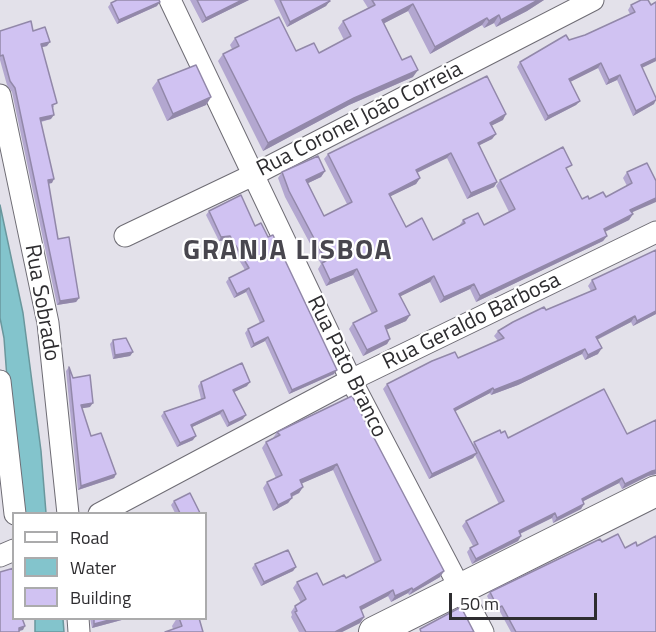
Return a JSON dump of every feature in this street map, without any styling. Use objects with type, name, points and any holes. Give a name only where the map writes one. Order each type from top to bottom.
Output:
[{"type":"street","name":"Rua Pato Branco","points":[[170,0],[351,380],[483,632]]},
{"type":"street","name":"Rua Coronel João Correia","points":[[125,236],[253,175],[593,0]]},
{"type":"street","name":"Rua Sobrado","points":[[0,95],[48,323],[68,512]]},
{"type":"street","name":"Rua Geraldo Barbosa","points":[[101,512],[351,380],[656,232]]},
{"type":"street","points":[[0,381],[15,512]]},
{"type":"street","points":[[374,632],[656,491]]},
{"type":"water","points":[[0,205],[23,313],[41,451],[46,512],[17,512],[4,338],[0,318]]},
{"type":"water","points":[[35,620],[63,620],[64,632],[35,632]]},
{"type":"building","points":[[117,0],[159,0],[160,2],[119,20],[111,3]]},
{"type":"building","points":[[197,0],[242,0],[206,18]]},
{"type":"building","points":[[280,0],[329,0],[330,1],[290,22]]},
{"type":"building","points":[[372,0],[538,0],[501,20],[499,15],[489,21],[487,18],[435,47],[413,4],[382,20],[402,60],[411,56],[418,70],[354,98],[268,143],[223,54],[239,46],[235,38],[279,17],[296,51],[314,43],[319,53],[351,36],[343,21],[375,5]]},
{"type":"building","points":[[641,0],[648,0],[651,5],[656,2],[656,58],[641,65],[656,100],[636,111],[620,75],[609,80],[601,63],[569,79],[580,101],[548,116],[520,62],[566,35],[569,40],[585,35],[635,12],[631,5]]},
{"type":"building","points":[[31,21],[33,31],[45,27],[50,42],[41,44],[57,103],[52,105],[54,115],[40,118],[54,179],[48,180],[58,239],[69,237],[79,298],[60,301],[15,88],[10,81],[3,55],[0,56],[0,31]]},
{"type":"building","points":[[196,65],[211,97],[173,114],[158,80]]},
{"type":"building","points":[[487,76],[506,114],[490,123],[496,134],[478,143],[497,182],[471,193],[451,153],[434,161],[416,170],[420,178],[389,194],[406,227],[422,218],[433,240],[465,223],[463,220],[478,213],[484,225],[515,209],[500,180],[563,147],[572,165],[566,168],[582,199],[588,196],[589,199],[603,192],[606,197],[632,183],[627,172],[647,163],[656,181],[656,198],[630,210],[633,214],[604,229],[607,236],[480,296],[474,284],[444,297],[434,276],[399,294],[410,315],[385,326],[390,339],[367,350],[353,323],[377,311],[357,269],[330,280],[322,263],[326,261],[289,191],[282,172],[318,156],[325,171],[306,180],[324,216],[352,202],[328,154]]},
{"type":"building","points":[[241,195],[255,226],[261,223],[268,237],[273,235],[337,370],[292,390],[268,337],[254,344],[248,329],[264,321],[249,288],[237,294],[229,278],[249,268],[230,236],[221,237],[209,211]]},
{"type":"building","points":[[656,250],[656,311],[637,321],[635,316],[596,337],[602,348],[588,355],[585,349],[522,379],[494,390],[493,388],[454,409],[477,453],[432,474],[387,384],[432,361],[455,352],[458,358],[504,338],[498,331],[513,322],[544,307],[546,310],[596,289],[592,280]]},
{"type":"building","points":[[126,338],[133,352],[115,355],[113,340]]},
{"type":"building","points":[[242,363],[250,382],[233,390],[246,415],[229,423],[223,410],[191,425],[196,436],[180,443],[164,412],[205,398],[201,382]]},
{"type":"building","points":[[69,367],[73,378],[90,375],[93,403],[81,405],[91,436],[101,433],[116,474],[81,486]]},
{"type":"building","points":[[604,389],[627,434],[656,420],[656,470],[625,484],[622,478],[582,499],[584,504],[557,518],[555,513],[519,531],[521,536],[476,559],[470,548],[478,544],[466,521],[504,501],[474,442],[500,430],[501,433],[505,431],[508,438]]},
{"type":"building","points":[[352,396],[444,571],[413,590],[412,588],[395,596],[393,590],[360,607],[364,617],[335,632],[306,632],[295,612],[297,611],[295,606],[306,599],[297,582],[317,573],[323,585],[344,575],[346,578],[381,560],[337,464],[300,480],[303,487],[291,494],[292,498],[278,505],[267,482],[282,475],[266,442],[280,435],[277,432]]},
{"type":"building","points":[[190,493],[200,512],[180,512],[174,501]]},
{"type":"building","points":[[618,534],[625,548],[636,542],[637,546],[656,536],[656,632],[516,632],[502,606],[498,608],[490,592],[600,539],[602,542]]},
{"type":"building","points":[[288,550],[296,567],[264,582],[255,564]]},
{"type":"building","points":[[12,569],[12,620],[23,620],[25,626],[19,628],[19,632],[0,632],[0,572]]},
{"type":"building","points":[[461,607],[474,632],[421,632],[420,629]]},
{"type":"building","points":[[94,620],[109,620],[94,624]]},
{"type":"building","points":[[180,620],[200,620],[203,632],[165,632],[182,626]]},
{"type":"district","name":"GRANJA LISBOA","points":[[288,252]]}]
